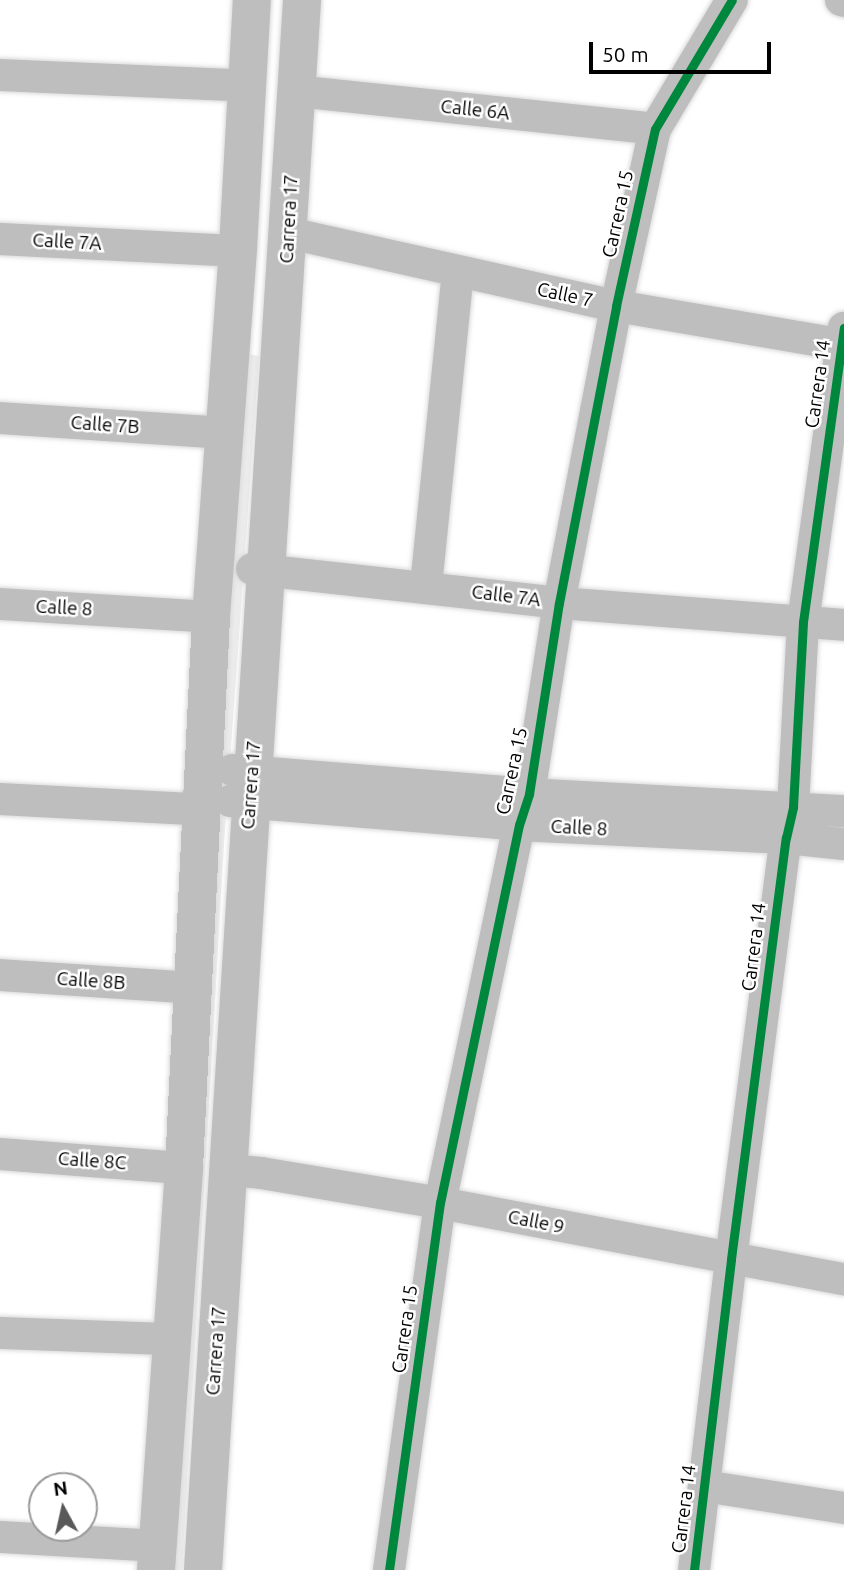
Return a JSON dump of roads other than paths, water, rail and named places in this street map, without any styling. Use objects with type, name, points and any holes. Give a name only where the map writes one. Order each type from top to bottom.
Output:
[{"type":"main road","points":[[147,1562],[178,1168],[206,616],[210,432],[231,0]]},
{"type":"main road","points":[[147,1562],[178,1168],[182,987],[191,809],[239,248],[253,0]]},
{"type":"main road","name":"Carrera 17","points":[[259,569],[285,0]]},
{"type":"main road","name":"Carrera 17","points":[[189,1570],[241,786],[289,233],[302,0]]},
{"type":"main road","name":"Carrera 17","points":[[203,1570],[228,1170],[241,786]]},
{"type":"street","name":"Carrera 15","points":[[389,1570],[440,1203],[519,825],[528,794],[559,603],[616,306],[655,129],[732,0]]},
{"type":"street","points":[[0,75],[227,85]]},
{"type":"street","name":"Calle 6A","points":[[296,91],[655,129]]},
{"type":"street","name":"Calle 7","points":[[289,233],[616,306],[843,339]]},
{"type":"street","name":"Calle 7A","points":[[0,239],[219,250]]},
{"type":"street","points":[[426,586],[458,272]]},
{"type":"street","name":"Carrera 14","points":[[694,1570],[731,1258],[786,838],[793,807],[803,622],[843,339]]},
{"type":"street","name":"Calle 7B","points":[[0,418],[210,432]]},
{"type":"street","name":"Calle 7A","points":[[259,569],[559,603],[844,625]]},
{"type":"street","name":"Calle 8","points":[[0,604],[206,616]]},
{"type":"street","name":"Calle 8","points":[[241,786],[528,794],[844,811]]},
{"type":"street","name":"Calle 8","points":[[241,786],[519,825],[786,838],[844,845]]},
{"type":"street","points":[[0,799],[191,809]]},
{"type":"street","name":"Calle 8B","points":[[0,975],[182,987]]},
{"type":"street","name":"Calle 8C","points":[[0,1154],[178,1168]]},
{"type":"street","name":"Calle 9","points":[[228,1170],[261,1173],[440,1203],[844,1279]]},
{"type":"street","points":[[0,1333],[164,1339]]},
{"type":"street","points":[[704,1486],[844,1508]]},
{"type":"street","points":[[0,1538],[147,1562]]}]
